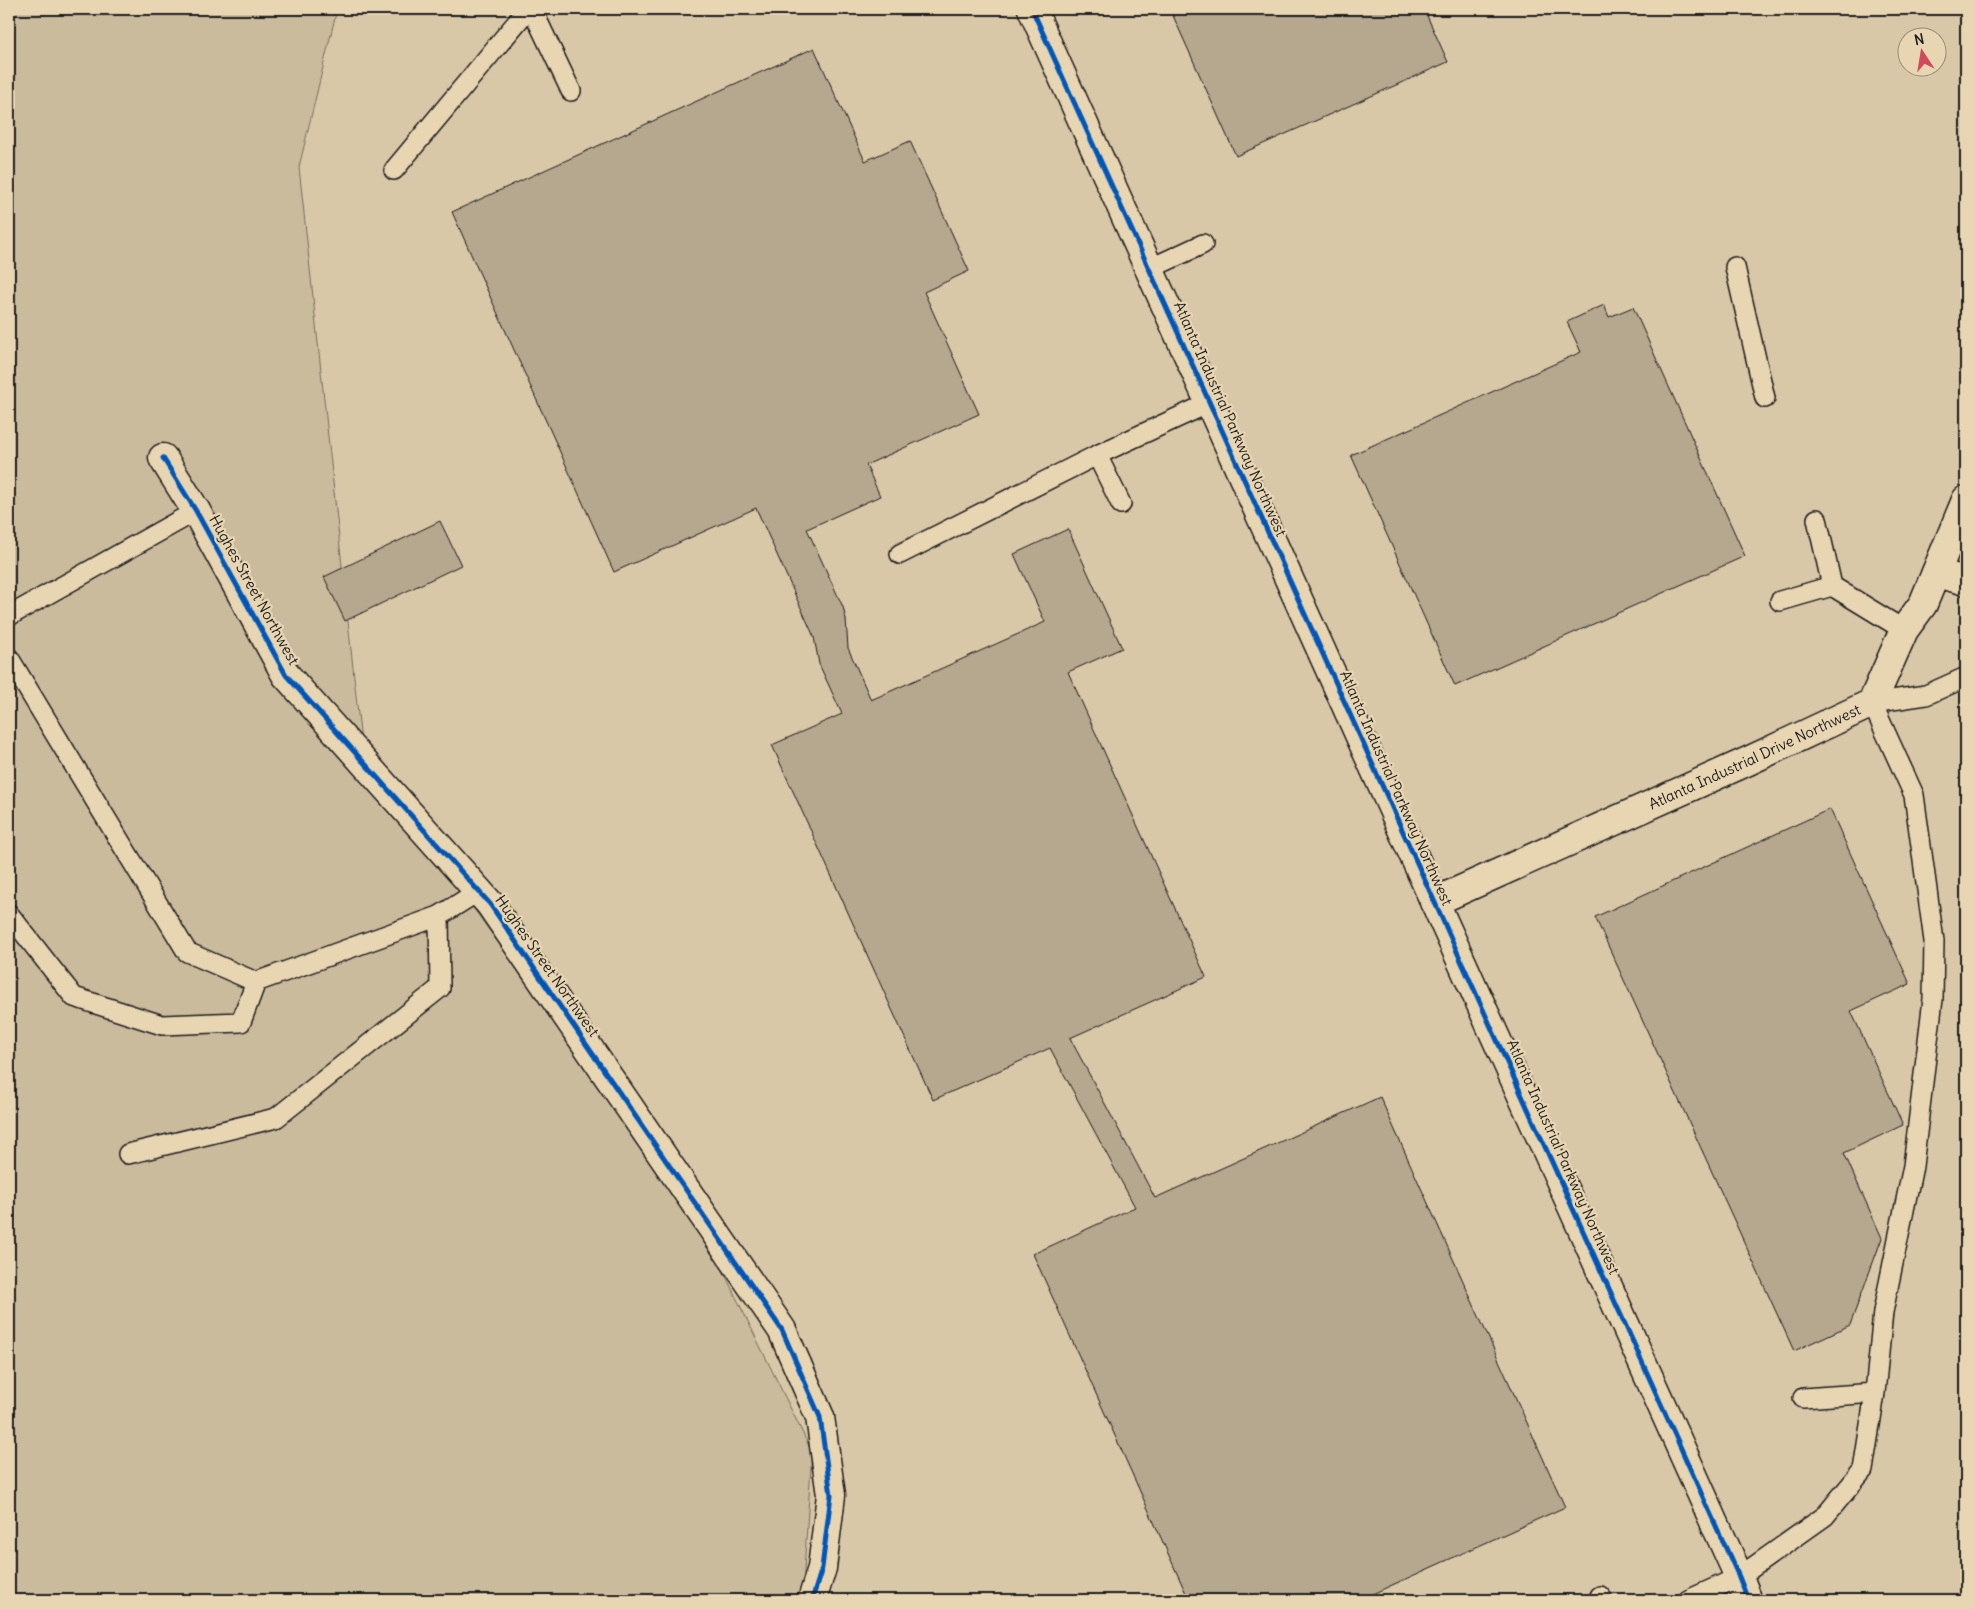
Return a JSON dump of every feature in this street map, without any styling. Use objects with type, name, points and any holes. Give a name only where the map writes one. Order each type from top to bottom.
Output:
[{"type":"street","name":"Atlanta Industrial Parkway Northwest","points":[[1032,9],[1743,1589],[1755,1600]]},
{"type":"street","name":"Hughes Street Northwest","points":[[163,458],[196,511],[286,675],[490,904],[782,1330],[820,1417],[831,1495],[822,1568],[812,1600]]},
{"type":"street","name":"Atlanta Industrial Drive Northwest","points":[[1434,902],[1738,766],[1872,703],[1904,630],[1923,604],[1966,500]]},
{"type":"street","points":[[1936,573],[1966,581]]},
{"type":"lane","points":[[394,170],[528,9]]},
{"type":"lane","points":[[532,9],[571,91]]},
{"type":"lane","points":[[1149,269],[1203,244]]},
{"type":"lane","points":[[1735,267],[1766,398]]},
{"type":"lane","points":[[900,554],[1097,455],[1209,403]]},
{"type":"lane","points":[[1097,455],[1121,504]]},
{"type":"lane","points":[[9,616],[196,511]]},
{"type":"lane","points":[[1817,519],[1832,586],[1904,630]]},
{"type":"lane","points":[[1780,601],[1832,586]]},
{"type":"lane","points":[[9,658],[187,952],[256,982],[439,916],[479,891]]},
{"type":"lane","points":[[1688,1600],[1743,1589],[1825,1516],[1863,1470],[1884,1312],[1913,1166],[1933,999],[1934,941],[1914,794],[1872,703],[1926,695],[1966,677]]},
{"type":"lane","points":[[9,914],[74,997],[162,1025],[241,1022],[256,982]]},
{"type":"lane","points":[[128,1154],[276,1118],[440,988],[439,916]]},
{"type":"lane","points":[[1803,1398],[1874,1393]]},
{"type":"shaded area","points":[[9,9],[337,9],[299,167],[362,751],[706,1236],[812,1452],[802,1600],[9,1600]]},
{"type":"shaded area","points":[[337,9],[1966,9],[1966,1600],[802,1600],[362,751],[299,167]]},
{"type":"building","points":[[1170,9],[1424,9],[1448,62],[1236,156]]},
{"type":"building","points":[[814,48],[865,161],[910,141],[969,271],[924,292],[979,414],[866,465],[880,496],[807,529],[843,607],[846,619],[848,648],[871,700],[1045,622],[1014,554],[1068,529],[1122,648],[1068,672],[1206,977],[1070,1038],[1155,1198],[1380,1097],[1565,1507],[1359,1600],[1189,1600],[1033,1254],[1135,1207],[1050,1048],[933,1100],[772,745],[842,714],[819,664],[814,637],[756,508],[614,572],[452,212]]},
{"type":"building","points":[[1604,305],[1609,317],[1633,307],[1745,556],[1455,686],[1351,455],[1581,352],[1567,322]]},
{"type":"building","points":[[440,521],[461,565],[345,621],[324,577]]},
{"type":"building","points":[[1830,809],[1910,984],[1851,1011],[1903,1125],[1844,1153],[1882,1238],[1850,1325],[1794,1351],[1595,917]]},
{"type":"cycle path","points":[[1032,9],[1748,1600]]},
{"type":"cycle path","points":[[163,458],[196,511],[286,675],[490,904],[782,1330],[820,1417],[831,1495],[822,1568],[812,1600]]}]
